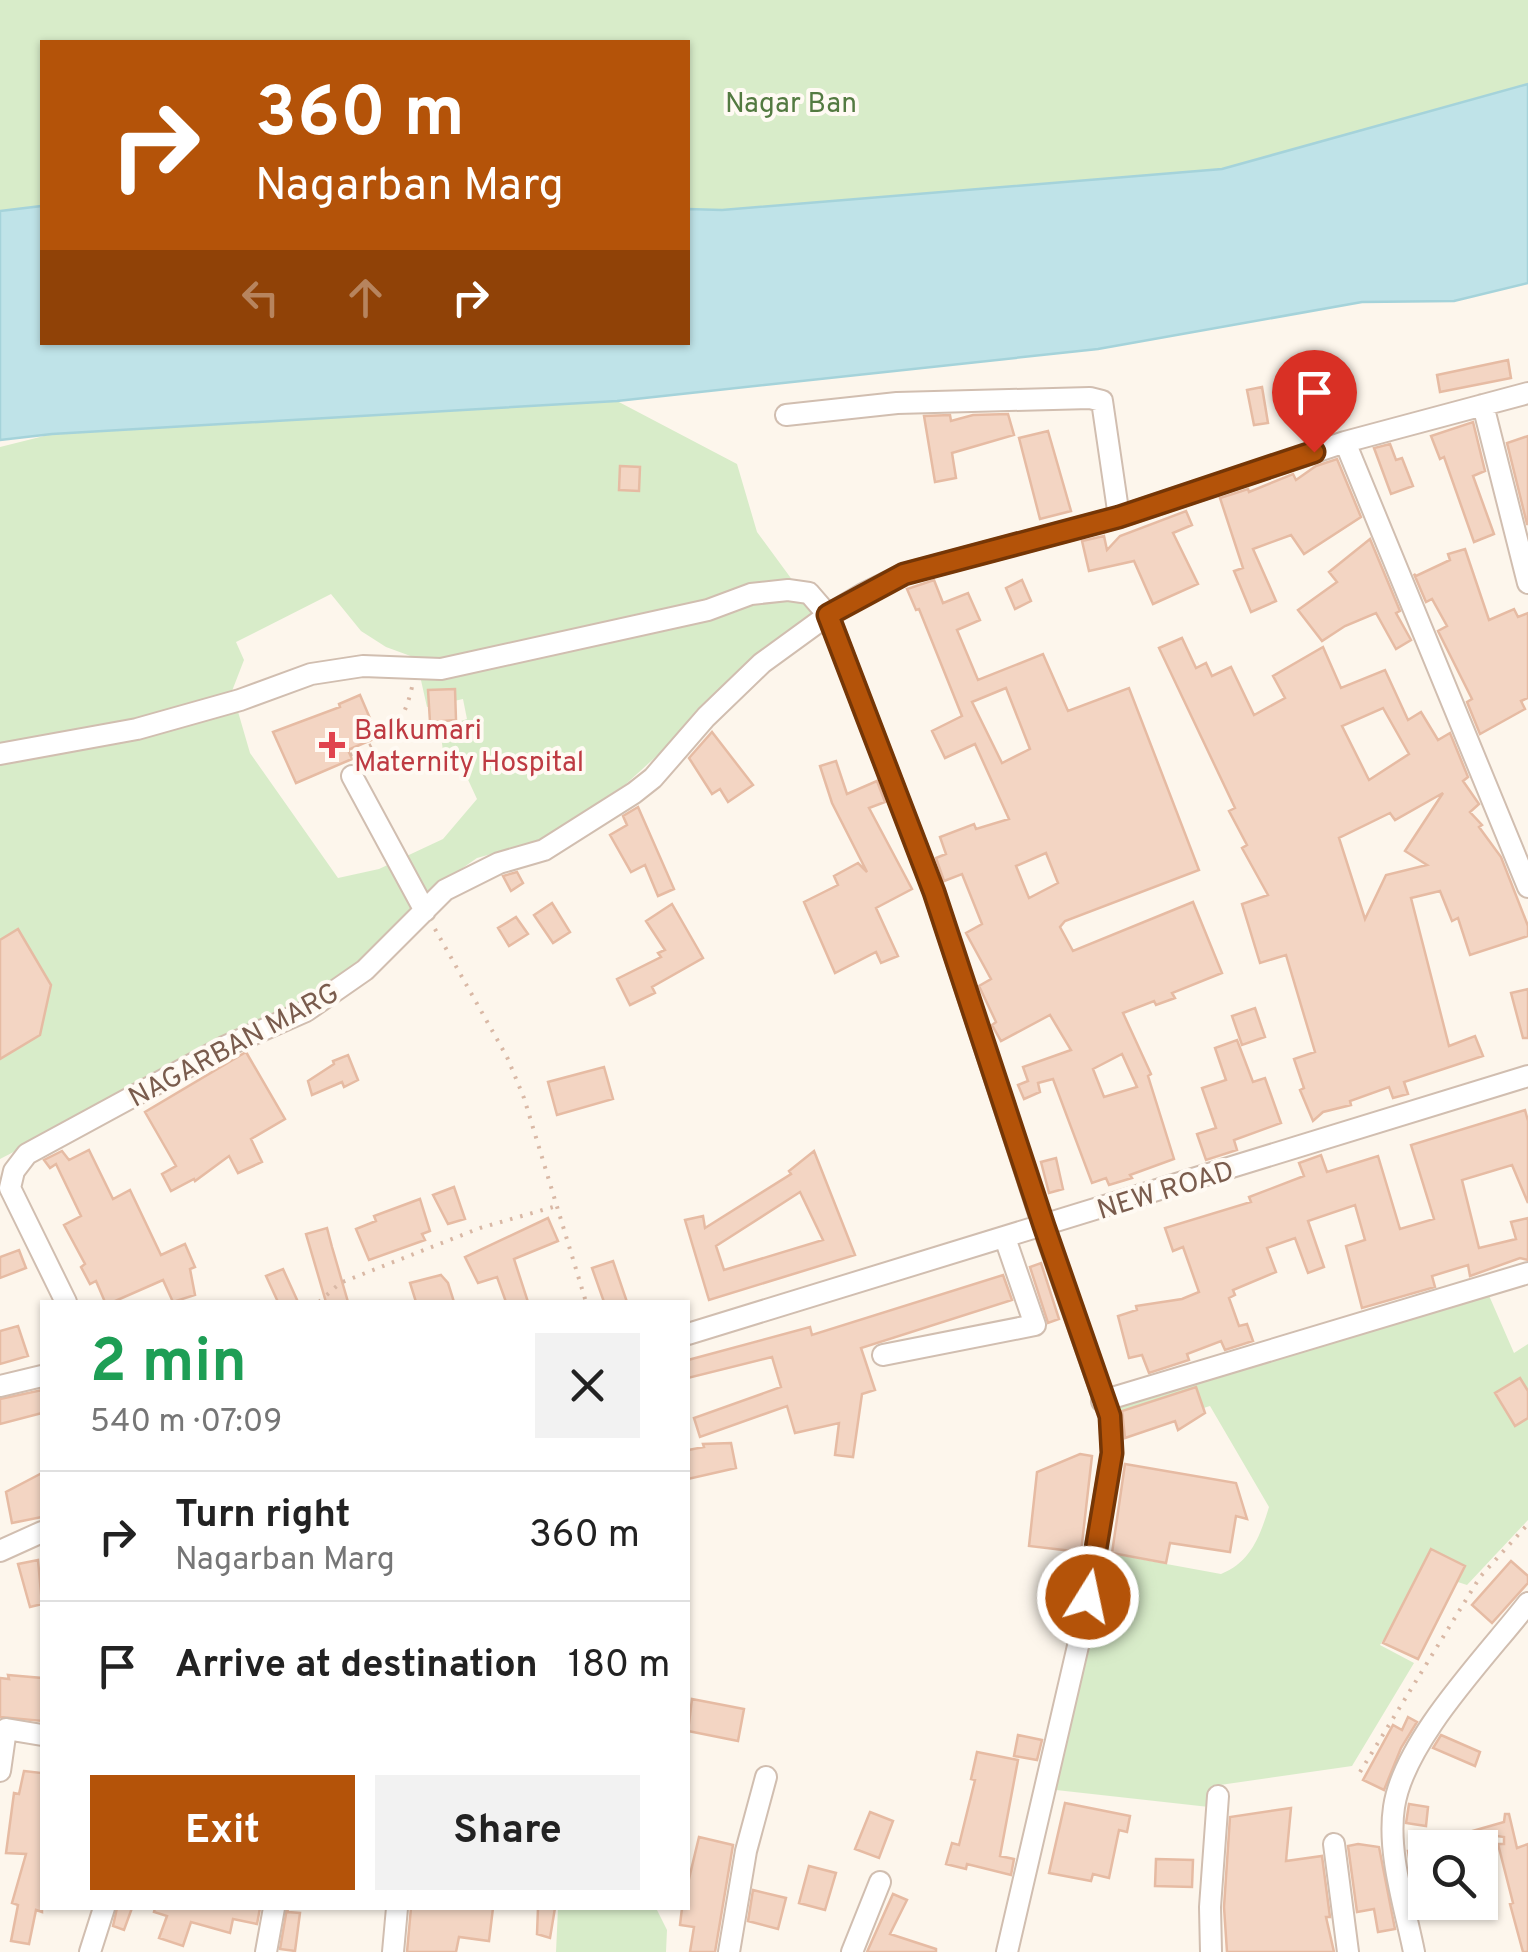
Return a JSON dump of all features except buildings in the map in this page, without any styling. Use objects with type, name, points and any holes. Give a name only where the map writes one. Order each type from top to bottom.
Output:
[{"type":"street","name":"NAGARBAN MARG","points":[[65,1300],[10,1188],[14,1171],[27,1154],[224,1048],[306,1011],[365,970],[445,890],[499,862],[544,850],[634,793],[653,778],[706,716],[762,663],[828,615],[904,574],[1119,517],[1344,442],[1528,393]]},
{"type":"street","points":[[786,415],[897,402],[1090,398],[1102,401],[1119,517]]},
{"type":"street","points":[[1484,405],[1528,583]]},
{"type":"street","points":[[1344,442],[1528,887]]},
{"type":"street","points":[[0,754],[137,729],[240,700],[311,674],[363,666],[441,669],[708,610],[752,594],[788,590],[809,593],[828,615],[934,892],[1110,1416],[1112,1453],[1088,1597],[1007,1952]]},
{"type":"street","points":[[351,766],[425,912]]},
{"type":"street","name":"NEW ROAD","points":[[690,1333],[1528,1076]]},
{"type":"street","points":[[883,1355],[1035,1326],[1005,1238]]},
{"type":"street","points":[[1102,1401],[1528,1272]]},
{"type":"street","points":[[0,1386],[40,1376]]},
{"type":"street","points":[[0,1552],[40,1533]]},
{"type":"street","points":[[1414,1952],[1396,1858],[1394,1810],[1400,1788],[1424,1736],[1528,1603]]},
{"type":"street","points":[[0,1770],[6,1729],[40,1735]]},
{"type":"street","points":[[729,1952],[746,1851],[766,1777]]},
{"type":"street","points":[[1211,1952],[1210,1907],[1218,1796]]},
{"type":"street","points":[[1334,1844],[1348,1952]]},
{"type":"street","points":[[852,1952],[880,1882]]},
{"type":"street","points":[[90,1952],[103,1910]]},
{"type":"street","points":[[266,1952],[274,1910]]},
{"type":"street","points":[[393,1952],[397,1910]]},
{"type":"path","points":[[351,766],[392,732],[409,698],[416,668]]},
{"type":"path","points":[[425,912],[507,1057],[524,1098],[585,1300]]},
{"type":"path","points":[[321,1300],[340,1284],[480,1228],[556,1206]]},
{"type":"path","points":[[1360,1772],[1480,1577],[1528,1524]]},
{"type":"green space","name":"Nagar Ban","points":[[0,0],[1528,0],[1528,84],[1222,169],[722,210],[690,209],[690,40],[40,40],[40,206],[0,211]]},
{"type":"green space","points":[[617,401],[737,464],[757,532],[815,611],[626,784],[541,840],[477,858],[444,881],[354,967],[305,1001],[0,1159],[0,447],[52,434]],"holes":[[[331,594],[361,631],[386,647],[416,658],[427,707],[463,699],[467,719],[440,728],[443,751],[458,758],[477,799],[443,839],[379,869],[338,878],[250,753],[232,691],[244,660],[236,642]]]},
{"type":"green space","points":[[1487,1291],[1514,1353],[1528,1344],[1528,1520],[1467,1585],[1427,1572],[1380,1645],[1414,1663],[1352,1766],[1213,1786],[1209,1807],[1056,1790],[1101,1552],[1221,1574],[1247,1555],[1269,1507],[1210,1406],[1119,1434],[1114,1413],[1117,1403]]},
{"type":"green space","points":[[558,1910],[657,1910],[667,1930],[666,1952],[556,1952]]},
{"type":"water","points":[[1528,84],[1528,283],[1454,301],[1362,302],[1098,349],[617,401],[0,440],[0,211],[40,206],[40,345],[690,345],[690,209],[722,210],[1222,169]]},
{"type":"place","name":"Balkumari Maternity Hospital","points":[[332,745]]},
{"type":"route","points":[[1088,1597],[1112,1453],[1110,1416],[934,892],[828,615],[904,574],[1119,517],[1314,452]]}]
